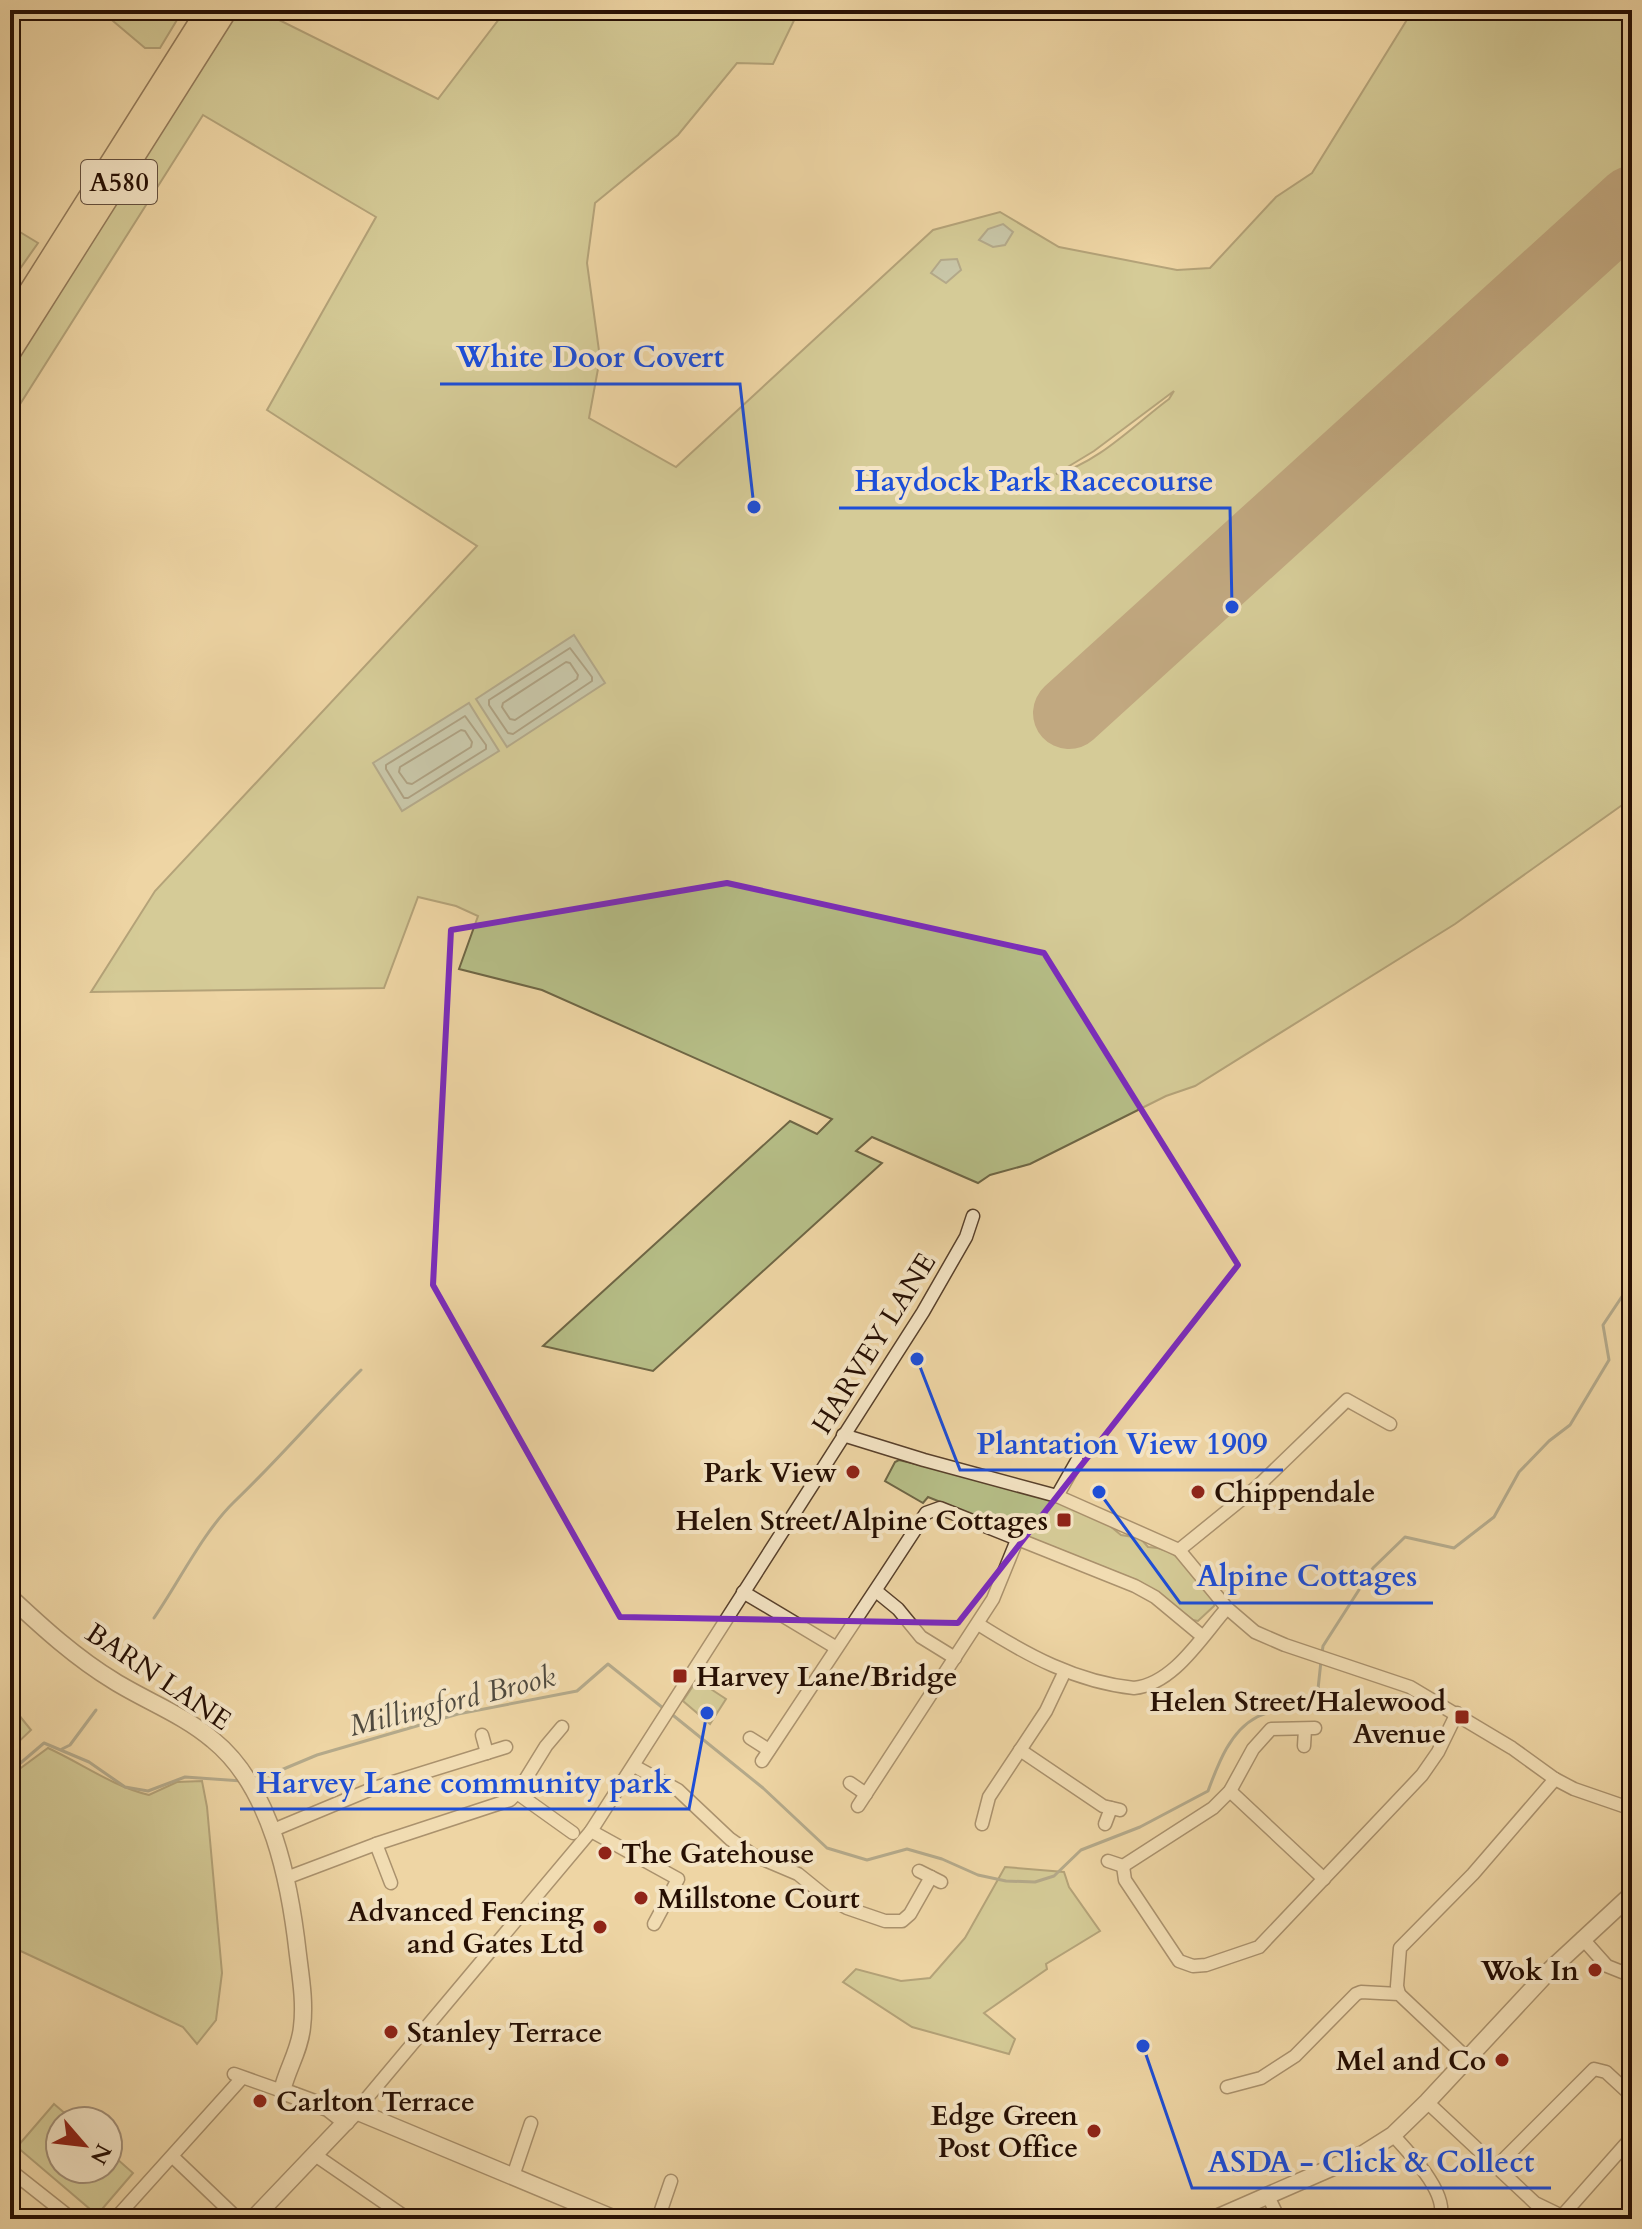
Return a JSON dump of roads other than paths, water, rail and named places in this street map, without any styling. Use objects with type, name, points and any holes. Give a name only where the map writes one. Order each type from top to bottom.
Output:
[{"type":"highway","name":"A580","points":[[10,322],[207,10]]},
{"type":"highway","name":"A580","points":[[10,353],[227,10]]},
{"type":"street","name":"HARVEY LANE","points":[[351,2116],[591,1831],[923,1312],[966,1237],[973,1216]]},
{"type":"street","points":[[1179,1550],[1258,1486],[1347,1400],[1390,1424]]},
{"type":"street","points":[[843,1435],[1057,1496],[1179,1550],[1227,1608],[1255,1632],[1410,1687],[1457,1713],[1555,1779],[1574,1789],[1632,1809]]},
{"type":"street","points":[[1057,1496],[1077,1461]]},
{"type":"street","points":[[750,1738],[765,1756],[835,1647],[876,1591],[926,1513],[932,1509],[940,1508],[1135,1586],[1155,1597],[1202,1636]]},
{"type":"street","points":[[858,1806],[993,1599],[1017,1540]]},
{"type":"street","points":[[876,1591],[898,1609],[921,1637],[955,1658]]},
{"type":"street","points":[[743,1592],[835,1647]]},
{"type":"street","name":"BARN LANE","points":[[10,1597],[82,1659],[210,1737],[246,1777],[271,1831],[286,1878],[298,1947],[303,2011],[300,2043],[282,2091]]},
{"type":"street","points":[[978,1624],[1033,1658],[1065,1671],[1124,1687],[1146,1687],[1167,1675],[1227,1608]]},
{"type":"street","points":[[982,1824],[989,1797],[1046,1711],[1065,1671]]},
{"type":"street","points":[[1304,1746],[1310,1729],[1271,1729],[1262,1737],[1230,1791],[1199,1819],[1123,1866],[1125,1880],[1174,1956],[1184,1963],[1206,1965],[1259,1947],[1422,1775],[1438,1752],[1457,1713]]},
{"type":"street","points":[[286,1878],[376,1844],[510,1800],[562,1727]]},
{"type":"street","points":[[482,1735],[487,1753]]},
{"type":"street","points":[[271,1831],[374,1788],[506,1747]]},
{"type":"street","points":[[1020,1750],[1084,1794],[1116,1809],[1105,1824]]},
{"type":"street","points":[[634,1766],[678,1790],[742,1848],[798,1874],[825,1896],[847,1908],[885,1921],[902,1921],[910,1914],[930,1877]]},
{"type":"street","points":[[1468,2059],[1399,1994],[1400,1948],[1473,1874],[1555,1779]]},
{"type":"street","points":[[850,1783],[866,1794]]},
{"type":"street","points":[[1230,1791],[1324,1879]]},
{"type":"street","points":[[517,1793],[573,1833]]},
{"type":"street","points":[[591,1831],[678,1879],[654,1924]]},
{"type":"street","points":[[376,1844],[391,1883]]},
{"type":"street","points":[[1108,1861],[1123,1866]]},
{"type":"street","points":[[1214,2219],[1363,2154],[1393,2135],[1582,1938],[1632,1894]]},
{"type":"street","points":[[1582,1938],[1607,1966],[1632,1976]]},
{"type":"street","points":[[1227,2087],[1261,2078],[1295,2056],[1356,1994],[1399,1994]]},
{"type":"street","points":[[1496,2167],[1594,2069],[1606,2072],[1632,2096]]},
{"type":"street","points":[[115,2219],[173,2157],[238,2076],[513,2176],[615,2219]]},
{"type":"street","points":[[1427,2102],[1535,2203],[1565,2218],[1632,2137]]},
{"type":"street","points":[[173,2157],[251,2218],[351,2116]]},
{"type":"street","points":[[513,2176],[531,2123]]},
{"type":"street","points":[[1393,2135],[1437,2192],[1442,2206],[1440,2219]]},
{"type":"street","points":[[315,2155],[408,2219]]},
{"type":"street","points":[[10,2170],[72,2219]]},
{"type":"street","points":[[658,2219],[671,2181]]},
{"type":"street","points":[[1268,2196],[1279,2219]]},
{"type":"water","points":[[1003,224],[1013,232],[1005,245],[993,247],[979,240],[988,229]]},
{"type":"water","points":[[957,259],[961,270],[946,283],[931,273],[941,260]]},
{"type":"water","points":[[574,635],[605,683],[507,747],[476,699]]},
{"type":"water","points":[[469,703],[499,751],[402,811],[373,763]]},
{"type":"waterway","name":"Millingford Brook","points":[[1322,1653],[1323,1646],[1373,1568],[1405,1537],[1454,1548],[1494,1517],[1519,1472],[1549,1441],[1570,1425],[1609,1360],[1603,1325],[1623,1295],[1632,1291]]},
{"type":"waterway","points":[[154,1618],[223,1514],[361,1370]]},
{"type":"waterway","name":"Millingford Brook","points":[[669,1712],[763,1788],[827,1848],[867,1860],[907,1849],[942,1859],[978,1875],[1006,1881],[1035,1882],[1054,1876],[1081,1850],[1140,1827],[1208,1791],[1226,1749],[1248,1723],[1270,1712],[1313,1700],[1318,1689],[1321,1661]]},
{"type":"waterway","name":"Millingford Brook","points":[[254,1779],[317,1755],[458,1714],[577,1691],[608,1664],[663,1708]]},
{"type":"waterway","points":[[62,1749],[70,1745],[96,1710]]},
{"type":"waterway","name":"Millingford Brook","points":[[10,1772],[44,1743],[89,1762],[125,1787],[148,1791],[185,1777],[242,1781]]},
{"type":"place","name":"White Door Covert","points":[[754,507]]},
{"type":"place","name":"Haydock Park Racecourse","points":[[1232,607]]},
{"type":"place","name":"Plantation View 1909","points":[[917,1359]]},
{"type":"place","name":"Park View","points":[[853,1472]]},
{"type":"place","name":"Alpine Cottages","points":[[1099,1492]]},
{"type":"place","name":"Chippendale","points":[[1198,1492]]},
{"type":"place","name":"Helen Street/Alpine Cottages","points":[[1064,1520]]},
{"type":"place","name":"Harvey Lane/Bridge","points":[[680,1676]]},
{"type":"place","name":"Harvey Lane community park","points":[[707,1713]]},
{"type":"place","name":"Helen Street/Halewood Avenue","points":[[1462,1717]]},
{"type":"place","name":"The Gatehouse","points":[[605,1853]]},
{"type":"place","name":"Millstone Court","points":[[641,1898]]},
{"type":"place","name":"Advanced Fencing and Gates Ltd","points":[[600,1927]]},
{"type":"place","name":"Wok In","points":[[1595,1970]]},
{"type":"place","name":"Stanley Terrace","points":[[391,2032]]},
{"type":"place","name":"ASDA - Click & Collect","points":[[1143,2046]]},
{"type":"place","name":"Mel and Co","points":[[1502,2060]]},
{"type":"place","name":"Carlton Terrace","points":[[260,2101]]},
{"type":"place","name":"Edge Green Post Office","points":[[1094,2131]]}]
